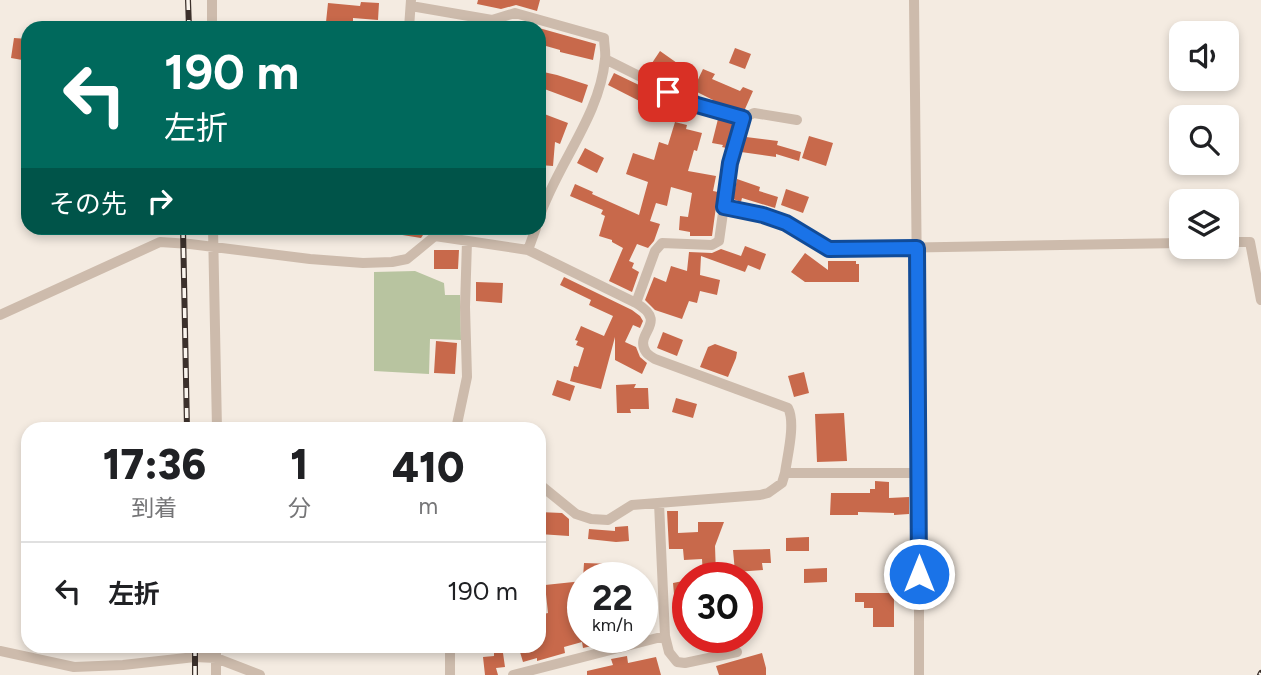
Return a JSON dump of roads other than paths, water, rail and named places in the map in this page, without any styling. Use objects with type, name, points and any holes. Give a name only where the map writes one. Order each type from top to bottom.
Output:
[{"type":"street","points":[[212,0],[212,21]]},
{"type":"street","points":[[914,0],[919,675]]},
{"type":"street","points":[[410,21],[411,3],[492,20],[515,13],[543,21]]},
{"type":"street","points":[[546,22],[604,38],[605,59],[595,104],[546,197]]},
{"type":"street","points":[[605,59],[697,105],[743,118],[754,113],[797,120]]},
{"type":"street","points":[[636,303],[659,245],[668,242],[712,244],[719,241],[730,163],[743,118]]},
{"type":"street","points":[[724,207],[786,223],[829,249],[1169,243]]},
{"type":"street","points":[[213,235],[217,422]]},
{"type":"street","points":[[0,315],[160,243],[373,263],[407,258],[431,235]]},
{"type":"street","points":[[444,235],[467,242],[528,250],[636,303],[649,310],[651,316],[643,342],[646,352],[655,359],[788,408],[791,414],[785,473],[782,483],[768,493],[632,505],[608,520],[591,519],[576,514],[546,490]]},
{"type":"street","points":[[528,250],[533,235]]},
{"type":"street","points":[[458,422],[467,377],[467,242]]},
{"type":"street","points":[[1239,242],[1250,242],[1261,300]]},
{"type":"street","points":[[785,473],[919,473]]},
{"type":"street","points":[[659,503],[665,636],[669,652],[677,662],[685,663],[732,653]]},
{"type":"street","points":[[513,675],[665,636]]},
{"type":"street","points":[[0,651],[74,667],[195,657],[216,658],[260,675]]},
{"type":"street","points":[[216,653],[216,675]]},
{"type":"street","points":[[450,653],[450,675]]},
{"type":"railway","points":[[188,0],[189,21]]},
{"type":"railway","points":[[183,235],[187,422]]},
{"type":"railway","points":[[195,653],[195,675]]}]
